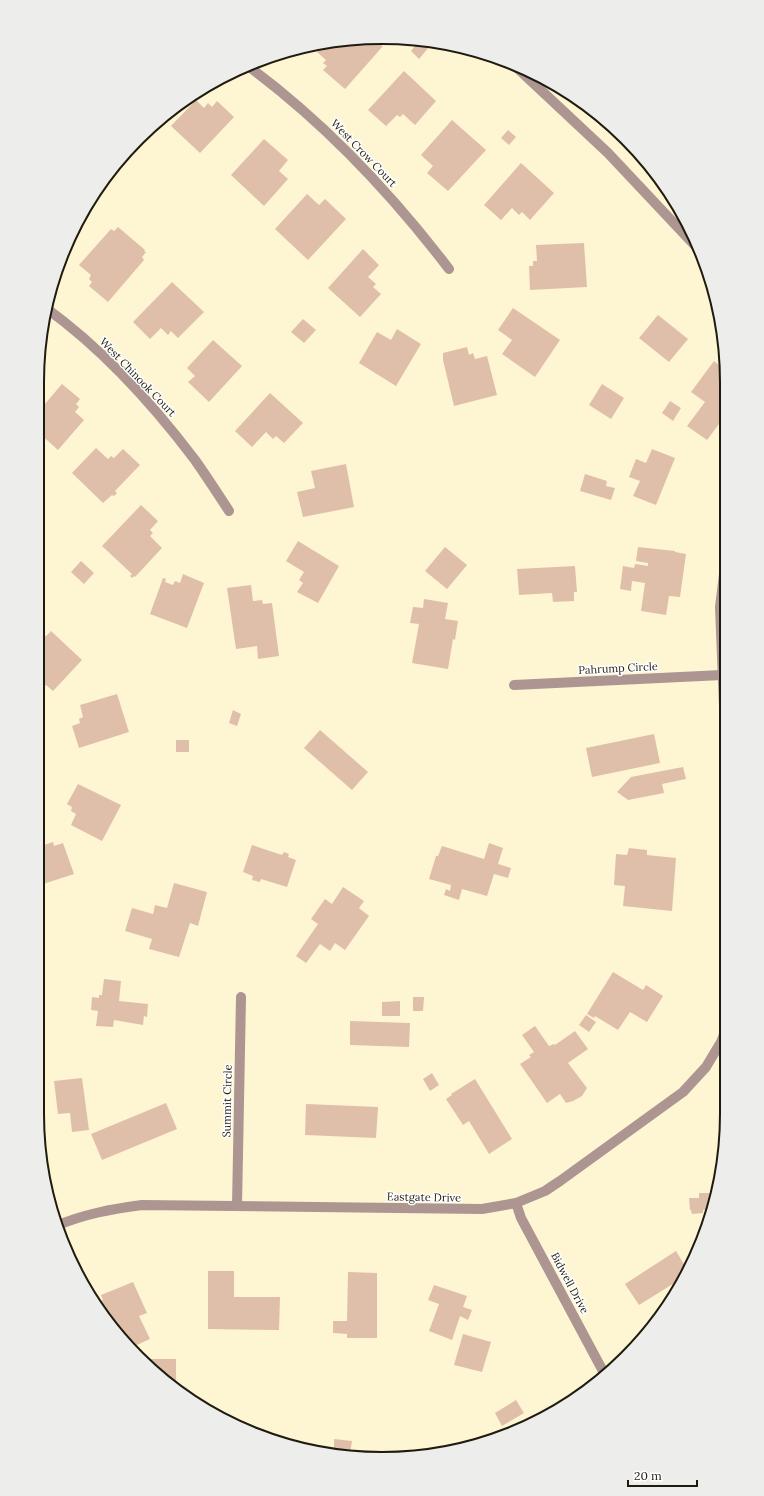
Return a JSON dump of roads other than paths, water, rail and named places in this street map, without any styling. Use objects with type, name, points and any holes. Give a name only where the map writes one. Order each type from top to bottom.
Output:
[{"type":"street","name":"West Crow Court","points":[[253,70],[324,129],[379,184],[428,241],[449,269]]},
{"type":"street","points":[[527,77],[608,153],[685,232]]},
{"type":"street","name":"West Chinook Court","points":[[51,312],[63,320],[108,360],[155,409],[196,462],[229,512]]},
{"type":"street","name":"Pahrump Circle","points":[[514,685],[720,675]]},
{"type":"street","name":"Summit Circle","points":[[237,1206],[241,997]]},
{"type":"street","name":"Eastgate Drive","points":[[62,1223],[70,1219],[105,1210],[142,1205],[482,1209],[516,1203],[545,1191],[683,1092],[706,1067],[720,1044]]},
{"type":"street","name":"Bidwell Drive","points":[[516,1203],[521,1218],[602,1370]]}]
